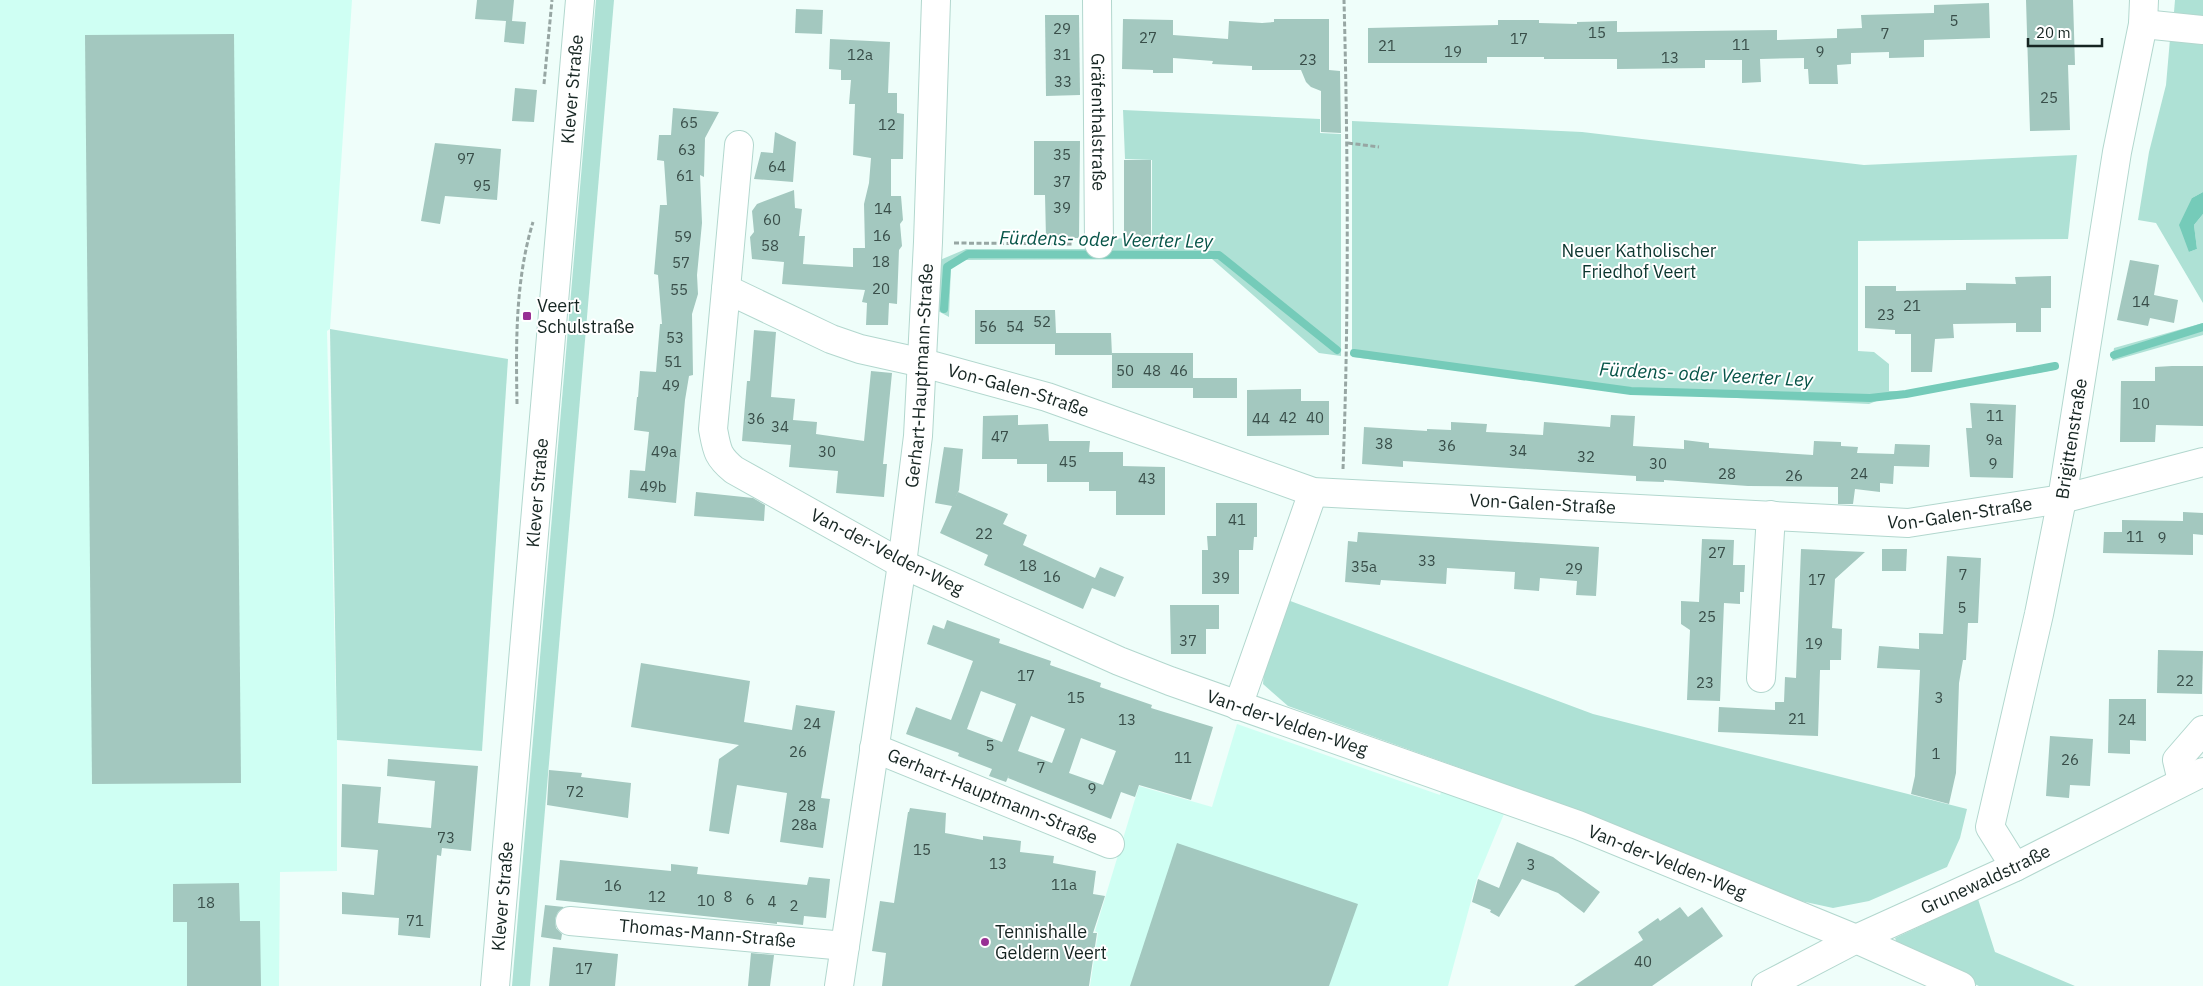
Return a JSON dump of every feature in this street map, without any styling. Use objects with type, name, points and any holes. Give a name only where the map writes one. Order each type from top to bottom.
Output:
[{"type":"street","name":"Klever Straße","points":[[495,986],[580,0]]},
{"type":"street","name":"Gerhart-Hauptmann-Straße","points":[[839,986],[902,564],[918,436],[928,242],[936,0]]},
{"type":"street","name":"Gräfenthalstraße","points":[[1097,0],[1099,244]]},
{"type":"street","points":[[2144,12],[2203,30]]},
{"type":"street","name":"Brigittenstraße","points":[[2016,867],[1990,827],[2039,614],[2062,499],[2117,152],[2144,12]]},
{"type":"street","points":[[726,289],[740,145]]},
{"type":"street","name":"Von-Galen-Straße","points":[[726,289],[831,339],[860,349],[923,363],[1047,396],[1313,492],[1908,523],[2062,499],[2203,462]]},
{"type":"street","name":"Van-der-Velden-Weg","points":[[726,289],[713,429],[721,459],[734,470],[902,564],[1119,661],[1238,706],[1578,825],[1856,939],[1961,986]]},
{"type":"street","points":[[1238,706],[1313,492]]},
{"type":"street","points":[[1761,678],[1772,515]]},
{"type":"street","points":[[2193,777],[2177,760],[2203,730]]},
{"type":"street","name":"Gerhart-Hauptmann-Straße","points":[[874,748],[1110,844]]},
{"type":"street","name":"Grunewaldstraße","points":[[1766,986],[1856,939],[2016,867],[2193,777]]},
{"type":"street","name":"Thomas-Mann-Straße","points":[[570,921],[844,946]]},
{"type":"path","points":[[1342,495],[1346,379],[1348,143],[1344,0]]},
{"type":"path","points":[[1348,143],[1379,147]]},
{"type":"path","points":[[928,242],[1099,244]]},
{"type":"shaded area","points":[[0,0],[352,0],[330,329],[327,331],[337,740],[337,871],[280,872],[279,986],[0,986]]},
{"type":"shaded area","points":[[2203,192],[2203,214],[2194,225],[2197,249],[2189,252],[2179,225],[2192,198]]},
{"type":"shaded area","points":[[1237,724],[1440,795],[1443,786],[1506,809],[1477,879],[1448,986],[1090,986],[1098,933],[1095,931],[1139,786],[1212,807]]},
{"type":"green space","points":[[596,0],[614,0],[530,986],[512,986]]},
{"type":"green space","points":[[2175,0],[2203,0],[2203,21],[2183,19],[2174,12]]},
{"type":"green space","points":[[2170,39],[2203,41],[2203,192],[2192,198],[2189,252],[2197,249],[2194,225],[2203,214],[2203,303],[2156,223],[2138,220],[2149,152],[2166,85]]},
{"type":"green space","points":[[1123,110],[1320,119],[1320,133],[1341,134],[1341,356],[1319,353],[1212,259],[966,260],[951,267],[949,317],[938,311],[940,260],[966,249],[1104,249],[1104,239],[1152,237],[1152,160],[1125,159]]},
{"type":"green space","name":"Neuer Katholischer Friedhof Veert","points":[[1352,121],[1582,132],[1864,165],[2077,155],[2068,239],[1858,241],[1858,351],[1874,352],[1889,364],[1889,391],[1909,391],[2055,364],[2054,370],[1907,396],[1889,396],[1869,404],[1630,393],[1352,357]]},
{"type":"green space","points":[[2203,323],[2203,335],[2112,361],[2114,348]]},
{"type":"green space","points":[[330,329],[508,359],[482,751],[337,740]]},
{"type":"green space","points":[[1285,599],[1593,714],[1967,809],[1960,838],[1947,867],[1869,901],[1833,908],[1787,898],[1466,770],[1288,706],[1263,684],[1265,659]]},
{"type":"green space","points":[[1978,899],[1995,952],[2075,986],[1979,986],[1900,951],[1895,938]]},
{"type":"building","points":[[477,0],[514,0],[512,21],[526,22],[524,44],[504,42],[506,21],[475,19]]},
{"type":"building","points":[[2026,0],[2073,0],[2075,65],[2068,65],[2070,130],[2030,131]]},
{"type":"building","points":[[1989,3],[1990,38],[1924,40],[1924,57],[1889,58],[1889,52],[1851,53],[1851,64],[1837,65],[1838,84],[1809,84],[1808,69],[1804,69],[1804,58],[1760,59],[1761,82],[1742,83],[1742,60],[1705,60],[1705,68],[1617,69],[1617,59],[1544,59],[1544,57],[1487,57],[1487,63],[1368,63],[1368,28],[1498,25],[1498,20],[1539,20],[1539,23],[1577,24],[1577,22],[1617,21],[1617,32],[1777,30],[1777,40],[1837,38],[1837,29],[1862,28],[1861,15],[1934,13],[1934,5]]},
{"type":"building","points":[[796,9],[823,10],[822,34],[795,33]]},
{"type":"building","points":[[1045,15],[1079,15],[1080,95],[1046,96]]},
{"type":"building","points":[[1123,19],[1173,20],[1173,35],[1228,39],[1229,21],[1262,23],[1274,22],[1274,19],[1329,19],[1329,70],[1340,71],[1341,133],[1321,132],[1321,91],[1311,87],[1306,82],[1301,70],[1252,70],[1252,66],[1212,64],[1213,61],[1173,58],[1173,73],[1153,73],[1153,70],[1122,69]]},
{"type":"building","points":[[234,34],[241,783],[92,784],[85,35]]},
{"type":"building","points":[[830,39],[890,42],[888,93],[897,93],[897,113],[904,114],[903,159],[891,159],[891,196],[901,196],[903,220],[900,224],[902,246],[899,250],[897,304],[889,303],[888,325],[866,325],[867,303],[862,302],[865,290],[782,284],[784,262],[752,259],[750,237],[754,232],[752,211],[757,204],[794,190],[795,208],[802,209],[799,236],[805,236],[803,264],[853,267],[853,248],[865,248],[864,204],[869,183],[871,158],[853,155],[855,104],[849,104],[851,80],[841,80],[841,70],[829,69]]},
{"type":"building","points":[[515,88],[537,90],[534,122],[512,121]]},
{"type":"building","points":[[673,108],[719,112],[705,138],[704,177],[700,175],[702,223],[697,275],[698,294],[692,314],[693,375],[689,376],[685,400],[676,503],[628,498],[630,470],[645,471],[649,432],[634,430],[640,371],[656,372],[660,324],[662,324],[658,275],[654,274],[660,205],[667,205],[664,161],[657,160],[659,135],[671,135]]},
{"type":"building","points":[[775,132],[796,142],[793,182],[754,179],[761,152],[773,153]]},
{"type":"building","points":[[1034,141],[1080,141],[1079,238],[1046,238],[1045,195],[1034,195]]},
{"type":"building","points":[[435,143],[501,149],[497,200],[445,196],[440,224],[421,221]]},
{"type":"building","points":[[1124,160],[1151,160],[1151,237],[1124,237]]},
{"type":"building","points":[[2130,260],[2159,265],[2154,295],[2178,300],[2174,323],[2150,318],[2148,326],[2117,320]]},
{"type":"building","points":[[2051,276],[2051,308],[2041,308],[2041,332],[2016,332],[2016,323],[1953,324],[1954,338],[1935,339],[1932,372],[1911,372],[1911,334],[1895,334],[1895,330],[1865,328],[1865,286],[1896,286],[1896,291],[1966,290],[1966,283],[2016,284],[2015,277]]},
{"type":"building","points":[[975,310],[1055,310],[1056,333],[1111,333],[1112,355],[1055,355],[1055,344],[975,344]]},
{"type":"building","points":[[754,330],[776,332],[771,397],[795,399],[793,420],[817,422],[816,434],[864,441],[871,371],[892,373],[883,464],[887,464],[884,497],[836,493],[838,471],[789,467],[791,445],[742,441],[747,381],[750,381]]},
{"type":"building","points":[[1112,353],[1193,353],[1193,378],[1237,378],[1237,398],[1193,398],[1193,388],[1112,388]]},
{"type":"building","points":[[2203,366],[2203,426],[2156,425],[2155,442],[2120,442],[2121,381],[2155,381],[2155,367]]},
{"type":"building","points":[[1301,389],[1301,401],[1329,401],[1329,435],[1247,436],[1247,390]]},
{"type":"building","points":[[1970,403],[2016,405],[2013,478],[1970,477],[1966,428],[1972,428]]},
{"type":"building","points":[[1018,415],[1018,425],[1048,424],[1049,441],[1090,441],[1089,452],[1123,452],[1123,466],[1165,467],[1165,515],[1116,515],[1116,491],[1089,491],[1089,482],[1047,482],[1047,464],[1017,464],[1017,459],[982,459],[983,416]]},
{"type":"building","points":[[1611,415],[1635,416],[1633,446],[1684,449],[1684,440],[1709,443],[1709,448],[1813,455],[1814,441],[1841,442],[1841,446],[1858,447],[1857,453],[1894,454],[1895,444],[1930,445],[1929,467],[1894,466],[1893,484],[1880,483],[1880,492],[1855,489],[1853,504],[1838,504],[1838,487],[1748,486],[1664,480],[1664,482],[1636,481],[1636,476],[1403,461],[1403,467],[1362,464],[1364,427],[1427,431],[1427,429],[1451,430],[1451,422],[1487,424],[1486,432],[1543,435],[1544,422],[1610,427]]},
{"type":"building","points":[[944,447],[963,449],[958,492],[1008,514],[1003,524],[1027,535],[1023,545],[1095,578],[1100,567],[1124,577],[1115,597],[1092,588],[1083,609],[984,565],[988,555],[940,533],[952,506],[935,503]]},
{"type":"building","points":[[696,492],[753,498],[765,505],[764,521],[694,516]]},
{"type":"building","points":[[1216,503],[1257,503],[1257,537],[1254,537],[1253,550],[1239,550],[1239,594],[1202,594],[1202,550],[1208,550],[1207,536],[1216,536]]},
{"type":"building","points":[[2183,512],[2203,513],[2203,535],[2193,534],[2193,555],[2103,553],[2104,532],[2122,532],[2122,520],[2183,521]]},
{"type":"building","points":[[1358,532],[1599,547],[1596,596],[1576,595],[1577,581],[1540,578],[1539,591],[1514,589],[1515,572],[1447,568],[1446,584],[1381,580],[1380,585],[1345,582],[1348,541],[1357,542]]},
{"type":"building","points":[[1702,539],[1734,540],[1733,565],[1745,565],[1744,592],[1740,592],[1740,604],[1724,603],[1720,701],[1687,700],[1690,630],[1681,624],[1681,601],[1699,602]]},
{"type":"building","points":[[1801,549],[1865,552],[1835,579],[1832,628],[1842,629],[1841,660],[1830,660],[1830,670],[1820,670],[1818,736],[1718,732],[1719,707],[1775,710],[1775,702],[1784,702],[1785,677],[1796,678]]},
{"type":"building","points":[[1882,549],[1907,549],[1906,571],[1882,571]]},
{"type":"building","points":[[1947,556],[1981,558],[1978,623],[1968,623],[1966,660],[1963,660],[1959,683],[1956,773],[1949,804],[1911,794],[1915,776],[1920,670],[1877,668],[1879,646],[1919,649],[1919,633],[1943,634]]},
{"type":"building","points":[[1170,605],[1219,605],[1219,629],[1206,629],[1206,654],[1171,654]]},
{"type":"building","points":[[947,620],[1000,639],[999,643],[1051,661],[1050,665],[1101,683],[1100,687],[1152,705],[1151,708],[1213,727],[1191,800],[1139,785],[1135,797],[1121,792],[1111,819],[1008,778],[1009,775],[1006,782],[989,776],[992,769],[958,756],[959,753],[906,734],[916,707],[951,720],[973,661],[927,644],[933,625],[944,629]],"holes":[[[981,691],[1016,704],[1002,742],[967,729]],[[1031,716],[1065,729],[1052,763],[1018,751]],[[1081,738],[1116,751],[1103,785],[1069,773]]]},
{"type":"building","points":[[2158,650],[2203,651],[2202,694],[2157,693]]},
{"type":"building","points":[[641,663],[750,681],[744,722],[792,730],[796,705],[835,711],[821,798],[830,799],[823,848],[780,842],[787,793],[737,785],[729,834],[709,831],[719,759],[739,745],[631,727]]},
{"type":"building","points":[[2109,699],[2146,699],[2146,741],[2130,740],[2130,754],[2108,753]]},
{"type":"building","points":[[2050,736],[2093,739],[2090,786],[2070,785],[2069,798],[2046,796]]},
{"type":"building","points":[[388,759],[478,766],[471,851],[442,848],[441,856],[437,855],[430,938],[398,935],[399,918],[342,914],[342,892],[374,895],[378,850],[341,847],[342,784],[381,787],[378,823],[431,828],[435,781],[387,776]]},
{"type":"building","points":[[549,770],[582,773],[581,777],[631,783],[628,818],[547,805]]},
{"type":"building","points":[[910,808],[946,813],[945,833],[983,840],[983,836],[1021,841],[1020,852],[1054,856],[1053,863],[1096,871],[1093,894],[1105,896],[1093,933],[1097,933],[1089,986],[882,986],[886,953],[872,951],[880,901],[894,903]]},
{"type":"building","points":[[1517,842],[1553,857],[1600,892],[1584,913],[1558,893],[1522,879],[1499,917],[1490,912],[1491,910],[1472,902],[1478,879],[1499,888]]},
{"type":"building","points":[[1177,843],[1358,904],[1329,986],[1130,986]]},
{"type":"building","points":[[560,860],[671,871],[671,864],[698,867],[697,874],[807,885],[809,877],[830,879],[826,918],[804,916],[803,925],[777,922],[777,924],[556,900]]},
{"type":"building","points":[[239,883],[240,921],[260,921],[261,986],[187,986],[187,922],[173,922],[173,884]]},
{"type":"building","points":[[545,905],[564,907],[558,912],[555,919],[556,928],[562,934],[561,940],[541,937]]},
{"type":"building","points":[[1680,907],[1688,917],[1702,907],[1723,936],[1652,986],[1574,986],[1643,940],[1638,932],[1658,918],[1660,921]]},
{"type":"building","points":[[553,947],[618,954],[615,986],[549,986]]},
{"type":"building","points":[[751,953],[774,955],[770,986],[748,986]]},
{"type":"waterway","name":"Fürdens- oder Veerter Ley","points":[[944,309],[947,267],[968,254],[1219,255],[1337,350]]},
{"type":"waterway","name":"Fürdens- oder Veerter Ley","points":[[2114,355],[2203,327]]},
{"type":"waterway","name":"Fürdens- oder Veerter Ley","points":[[1354,353],[1631,391],[1870,398],[1906,394],[2055,366]]},
{"type":"place","name":"Veert Schulstraße","points":[[527,316]]},
{"type":"place","name":"Tennishalle Geldern Veert","points":[[985,942]]}]
